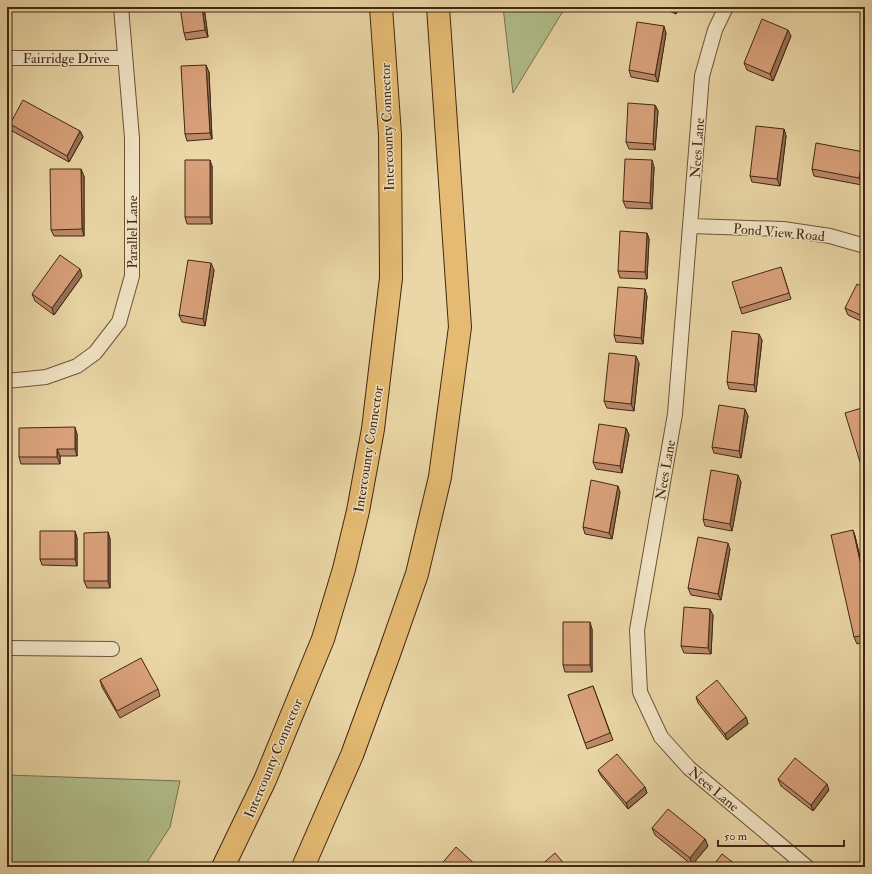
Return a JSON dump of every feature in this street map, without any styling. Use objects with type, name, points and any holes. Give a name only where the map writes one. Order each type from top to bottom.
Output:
[{"type":"highway","name":"Intercounty Connector","points":[[223,867],[265,780],[323,639],[344,569],[358,512],[374,429],[391,278],[390,135],[380,7]]},
{"type":"highway","points":[[303,867],[352,755],[389,654],[417,574],[440,478],[460,327],[438,7]]},
{"type":"street","name":"Parallel Lane","points":[[7,381],[46,377],[77,366],[95,353],[119,322],[132,276],[132,138],[124,58],[121,7]]},
{"type":"street","name":"Nees Lane","points":[[726,7],[715,30],[702,76],[675,414],[637,630],[640,692],[661,737],[689,768],[807,867]]},
{"type":"street","name":"Fairridge Drive","points":[[7,58],[124,58]]},
{"type":"street","name":"Pond View Road","points":[[691,226],[783,229],[830,236],[865,246]]},
{"type":"street","points":[[7,648],[112,649]]},
{"type":"green space","points":[[503,7],[566,7],[513,93]]},
{"type":"green space","points":[[7,775],[180,781],[170,827],[144,867],[7,867]]},
{"type":"building","points":[[180,7],[202,7],[205,30],[184,33]]},
{"type":"building","points":[[762,19],[788,30],[770,74],[744,63]]},
{"type":"building","points":[[637,22],[664,26],[655,75],[629,70]]},
{"type":"building","points":[[206,65],[210,133],[185,134],[181,66]]},
{"type":"building","points":[[23,100],[80,131],[67,156],[10,124]]},
{"type":"building","points":[[628,103],[655,105],[653,144],[626,142]]},
{"type":"building","points":[[756,126],[784,129],[777,179],[750,176]]},
{"type":"building","points":[[816,143],[864,152],[859,178],[812,169]]},
{"type":"building","points":[[625,159],[652,160],[650,203],[623,201]]},
{"type":"building","points":[[185,160],[210,160],[210,217],[185,217]]},
{"type":"building","points":[[50,169],[81,169],[82,229],[51,230]]},
{"type":"building","points":[[620,231],[647,233],[645,272],[618,271]]},
{"type":"building","points":[[60,255],[80,269],[52,308],[32,294]]},
{"type":"building","points":[[188,260],[211,263],[203,319],[179,315]]},
{"type":"building","points":[[781,267],[789,293],[740,308],[732,282]]},
{"type":"building","points":[[857,284],[865,288],[865,317],[845,308]]},
{"type":"building","points":[[618,287],[645,289],[641,338],[614,335]]},
{"type":"building","points":[[732,331],[759,334],[754,385],[727,382]]},
{"type":"building","points":[[609,353],[636,356],[631,404],[604,401]]},
{"type":"building","points":[[719,405],[745,409],[739,451],[712,447]]},
{"type":"building","points":[[865,407],[865,461],[860,462],[845,413]]},
{"type":"building","points":[[599,424],[626,428],[620,466],[593,462]]},
{"type":"building","points":[[75,427],[75,449],[57,449],[57,457],[19,457],[19,428]]},
{"type":"building","points":[[711,470],[738,475],[730,524],[703,519]]},
{"type":"building","points":[[591,480],[618,486],[609,533],[583,527]]},
{"type":"building","points":[[853,530],[865,583],[865,635],[854,637],[831,535]]},
{"type":"building","points":[[40,531],[75,531],[75,559],[40,559]]},
{"type":"building","points":[[108,532],[108,581],[84,581],[84,533]]},
{"type":"building","points":[[698,537],[728,543],[718,594],[688,588]]},
{"type":"building","points":[[684,607],[710,609],[708,648],[681,646]]},
{"type":"building","points":[[563,622],[590,622],[590,665],[563,665]]},
{"type":"building","points":[[141,658],[158,689],[117,711],[100,680]]},
{"type":"building","points":[[717,680],[746,717],[725,734],[696,697]]},
{"type":"building","points":[[593,686],[610,733],[585,743],[568,695]]},
{"type":"building","points":[[617,754],[645,787],[626,803],[598,770]]},
{"type":"building","points":[[795,758],[827,784],[811,805],[778,779]]},
{"type":"building","points":[[668,809],[705,839],[690,858],[652,828]]},
{"type":"building","points":[[456,847],[477,866],[439,867]]},
{"type":"building","points":[[555,853],[567,867],[539,867]]},
{"type":"building","points":[[722,854],[739,867],[712,867]]}]
